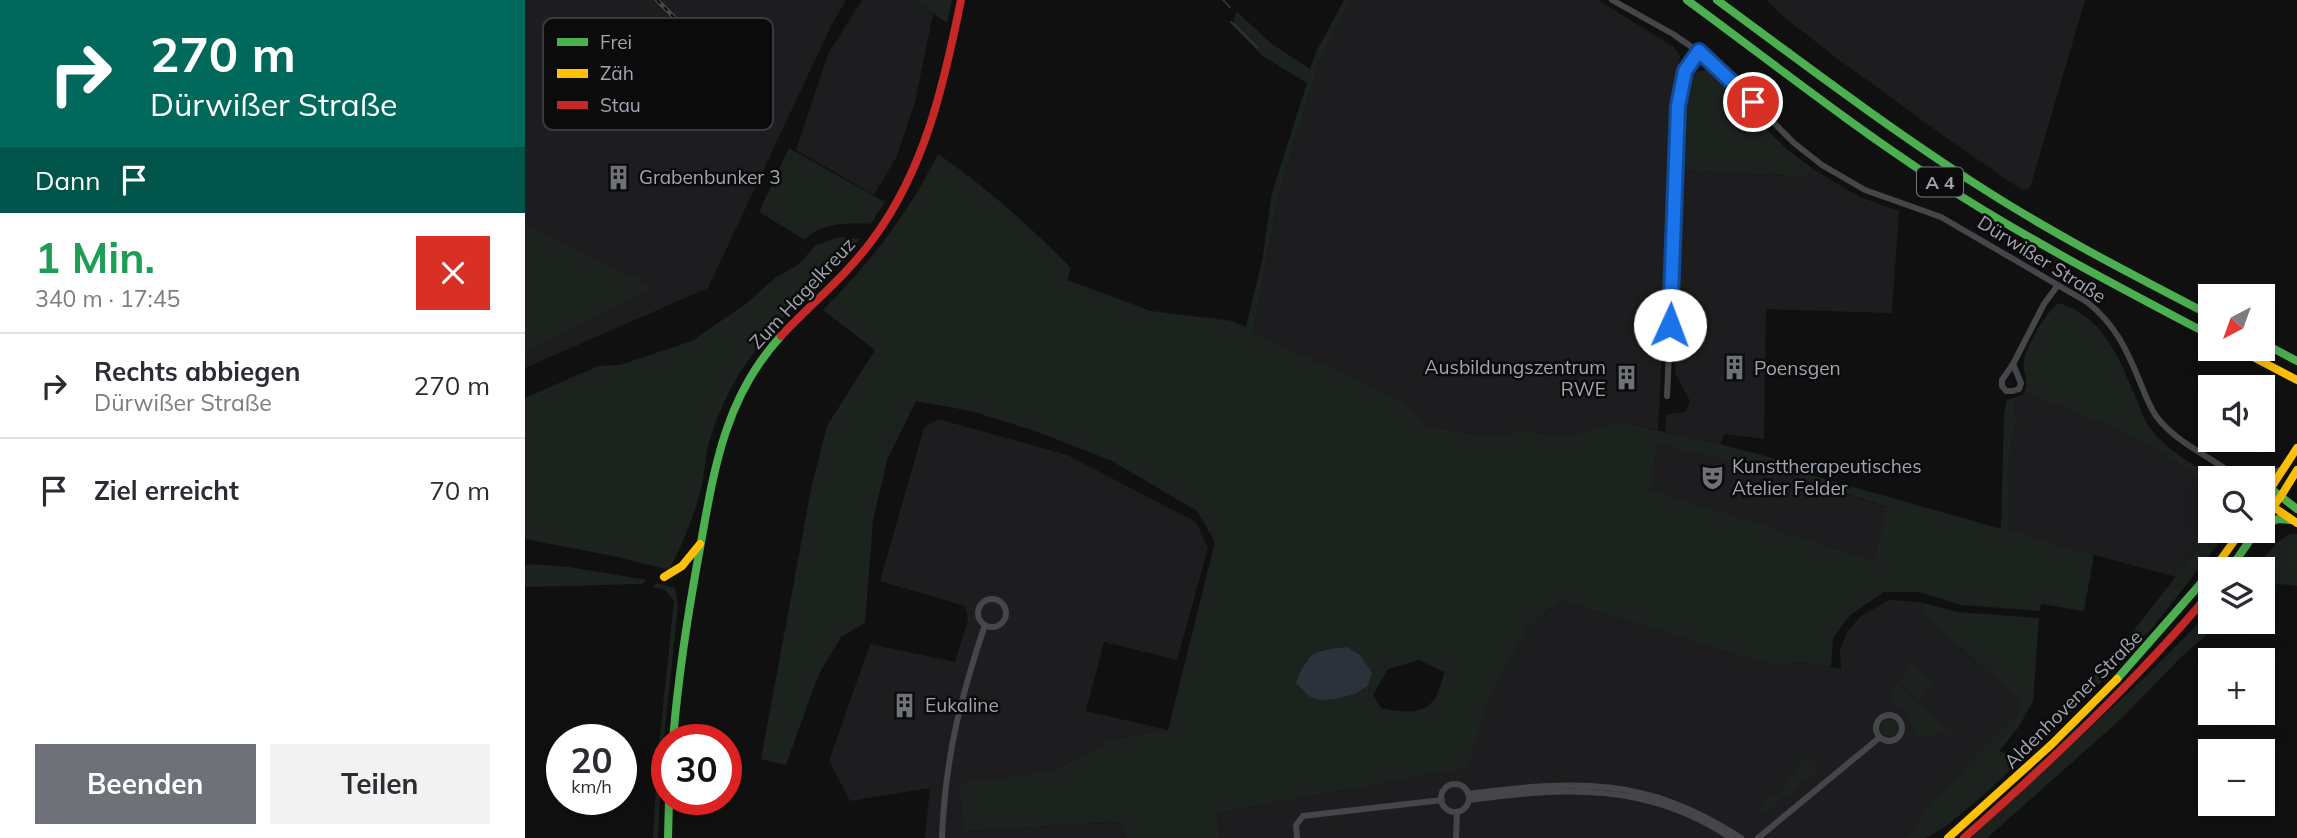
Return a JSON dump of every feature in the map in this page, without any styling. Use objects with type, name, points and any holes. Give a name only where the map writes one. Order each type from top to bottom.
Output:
[{"type":"main road","name":"Zum Hagelkreuz","points":[[674,724],[692,584],[711,488],[726,432],[743,388],[780,336],[848,268],[872,239],[911,177],[931,130],[961,0]]},
{"type":"main road","name":"A 4","points":[[1687,0],[1883,143],[1971,203],[2076,266],[2198,329]]},
{"type":"main road","name":"A 4","points":[[1717,0],[1896,131],[1982,188],[2086,251],[2198,309]]},
{"type":"main road","points":[[2275,349],[2297,361]]},
{"type":"main road","points":[[2261,361],[2297,380]]},
{"type":"main road","points":[[2275,479],[2297,448]]},
{"type":"main road","points":[[2275,505],[2297,470]]},
{"type":"main road","points":[[2275,492],[2297,509]]},
{"type":"main road","points":[[2275,507],[2295,522]]},
{"type":"main road","points":[[2275,520],[2295,522]]},
{"type":"main road","points":[[664,577],[682,566],[701,541]]},
{"type":"main road","name":"Aldenhovener Straße","points":[[1948,838],[2088,711],[2143,654],[2198,588]]},
{"type":"main road","name":"Aldenhovener Straße","points":[[1964,838],[2095,718],[2198,607]]},
{"type":"main road","points":[[668,838],[669,815]]},
{"type":"street","name":"Dürwißer Straße","points":[[1612,0],[1699,51],[1794,143],[1822,165],[1865,190],[1941,217],[2098,310],[2125,345],[2150,407],[2168,430],[2221,466]]},
{"type":"street","points":[[1667,396],[1678,106],[1685,71],[1699,51]]},
{"type":"street","points":[[2013,365],[2044,304],[2058,285]]},
{"type":"street","name":"Dürwißer Straße","points":[[2275,471],[2285,468]]},
{"type":"street","points":[[997,600],[1005,607],[1005,617],[995,626],[985,625],[979,619],[980,607],[986,601],[997,600]]},
{"type":"street","points":[[942,838],[949,753],[968,675],[985,625]]},
{"type":"street","points":[[1889,715],[1898,718],[1902,731],[1898,738],[1889,742],[1879,738],[1875,725],[1880,718],[1889,715]]},
{"type":"street","points":[[1758,838],[1879,738]]},
{"type":"street","points":[[1468,797],[1559,784],[1619,788],[1669,800],[1741,838]]},
{"type":"street","points":[[1450,786],[1463,787],[1468,797],[1466,807],[1457,812],[1448,810],[1441,800],[1443,792],[1450,786]]},
{"type":"street","points":[[1468,797],[1535,791],[1617,793],[1667,805],[1707,823],[1731,838]]},
{"type":"street","points":[[1297,838],[1296,825],[1303,816],[1441,800]]},
{"type":"street","points":[[1456,838],[1457,812]]},
{"type":"shaded area","points":[[525,0],[846,0],[832,24],[708,288],[525,368]]},
{"type":"shaded area","points":[[862,0],[912,0],[933,14],[915,102],[897,156],[874,195],[796,150],[828,54]]},
{"type":"shaded area","points":[[912,0],[952,0],[947,23]]},
{"type":"shaded area","points":[[1344,0],[1352,0],[1321,56],[1279,194],[1253,332],[1396,397],[1425,426],[1488,437],[1521,430],[1561,436],[1588,431],[1614,421],[1776,459],[1787,468],[2001,529],[2004,412],[2007,400],[2013,398],[2017,421],[2010,447],[2009,531],[2094,555],[2084,611],[2041,604],[2040,611],[1961,605],[1919,592],[1884,592],[1849,616],[1833,638],[1831,667],[1802,662],[1776,667],[1560,600],[1526,630],[1489,702],[1467,768],[1218,813],[1219,838],[1126,838],[1121,822],[964,831],[959,784],[1056,770],[1111,739],[1168,730],[1215,542],[1197,511],[1112,461],[1035,431],[971,411],[916,401],[887,460],[873,521],[865,623],[841,637],[818,676],[786,765],[761,759],[812,484],[827,426],[875,350],[823,310],[887,237],[914,198],[938,154],[991,194],[1056,252],[1071,268],[1067,280],[1151,311],[1233,321],[1246,327],[1262,261],[1272,193],[1307,83],[1261,55],[1233,25],[1236,11],[1272,44],[1310,69],[1316,52]],"holes":[[[1657,444],[1777,471],[1887,507],[1874,561],[1650,489]],[[1347,647],[1372,673],[1368,686],[1355,694],[1304,662],[1321,650]],[[1419,660],[1444,672],[1441,686],[1431,704],[1406,712],[1381,708],[1373,695],[1388,669]]]},
{"type":"shaded area","points":[[1352,0],[1598,0],[1674,47],[1680,56],[1675,86],[1658,430],[1614,421],[1588,431],[1561,436],[1521,430],[1488,437],[1425,426],[1396,397],[1253,332],[1279,194],[1321,56]]},
{"type":"shaded area","points":[[1766,0],[2085,0],[2030,188],[2022,190],[1958,146],[1846,65],[1786,19]]},
{"type":"shaded area","points":[[1706,70],[1788,150],[1813,169],[1807,177],[1681,170],[1680,132],[1685,94],[1696,72]]},
{"type":"shaded area","points":[[789,148],[885,202],[871,224],[854,223],[826,227],[805,240],[759,212]]},
{"type":"shaded area","points":[[1813,169],[1860,197],[1899,211],[1892,313],[1766,309],[1764,439],[1725,434],[1720,444],[1665,432],[1666,416],[1685,412],[1690,401],[1675,373],[1681,170],[1807,177]]},
{"type":"shaded area","points":[[525,225],[612,269],[632,275],[653,288],[525,353]]},
{"type":"shaded area","points":[[840,237],[860,239],[770,333],[753,354],[726,398],[709,443],[696,507],[669,570],[525,539],[525,398],[598,366],[620,365],[692,341],[747,303],[775,278],[799,264],[816,245]]},
{"type":"shaded area","points":[[2058,303],[2072,308],[2095,325],[2113,348],[2153,432],[2198,468],[2198,478],[2152,445],[2028,393],[2024,394],[2024,366],[2028,347]]},
{"type":"shaded area","points":[[2028,393],[2152,445],[2198,478],[2198,543],[2205,543],[2180,578],[2009,532],[2010,447],[2017,421],[2013,398]]},
{"type":"shaded area","points":[[938,419],[1067,455],[1196,522],[1208,548],[1177,660],[1104,642],[1086,711],[1168,730],[1111,739],[1056,770],[959,785],[965,831],[1121,822],[1126,838],[925,838],[930,788],[850,801],[829,761],[870,644],[955,662],[968,620],[965,606],[880,581],[924,428]]},
{"type":"shaded area","points":[[1657,443],[1777,471],[1888,508],[1874,561],[1649,489]]},
{"type":"shaded area","points":[[2290,534],[2297,534],[2297,586],[2275,585],[2275,557],[2264,557]]},
{"type":"shaded area","points":[[2202,543],[2219,543],[2208,557],[2198,557],[2198,570],[2154,626],[2081,703],[1986,793],[1945,827],[1926,838],[1902,838],[1911,831],[1931,802],[2017,713],[2021,701],[1924,616],[1920,602],[1958,612],[2039,618],[2033,701],[2018,728],[1999,751],[2018,757],[2124,643]]},
{"type":"shaded area","points":[[525,565],[647,580],[641,584],[525,587]]},
{"type":"shaded area","points":[[657,583],[675,588],[678,607],[665,724],[661,724],[674,601],[665,590],[652,587]]},
{"type":"shaded area","points":[[1560,600],[1776,667],[1802,662],[1841,669],[1840,649],[1848,631],[1861,616],[1889,600],[1920,602],[1924,616],[2021,701],[2017,713],[1931,802],[1911,831],[1902,838],[1219,838],[1218,813],[1466,768],[1489,702],[1526,630]]},
{"type":"shaded area","points":[[2198,624],[2198,634],[2207,634],[2122,718],[1987,838],[1971,838],[2145,677]]},
{"type":"shaded area","points":[[1347,647],[1360,655],[1372,673],[1368,686],[1355,694],[1321,700],[1310,697],[1296,683],[1305,664],[1314,654],[1327,649]]},
{"type":"shaded area","points":[[1913,664],[1934,683],[1920,700],[1898,681]]},
{"type":"shaded area","points":[[1895,684],[1953,735],[1947,735],[1947,730],[1937,730],[1936,735],[1917,735],[1904,709],[1893,704]]},
{"type":"shaded area","points":[[1889,720],[1895,722],[1895,734],[1889,736],[1883,734],[1881,728],[1883,722]]},
{"type":"shaded area","points":[[1799,755],[1818,771],[1763,815],[1762,808],[1772,794],[1776,797],[1800,763],[1796,760]]},
{"type":"shaded area","points":[[654,815],[659,815],[658,838],[653,838]]},
{"type":"waterway","points":[[1223,0],[1230,7]]},
{"type":"waterway","points":[[1231,22],[1258,48]]},
{"type":"railway","points":[[657,0],[675,18]]},
{"type":"traffic: fast","points":[[1687,0],[1842,115],[1937,181],[2038,242],[2198,329]]},
{"type":"traffic: fast","points":[[1717,0],[1881,120],[1982,188],[2123,270],[2198,309]]},
{"type":"traffic: fast","points":[[674,724],[687,627],[715,469],[733,413],[745,386],[781,336]]},
{"type":"traffic: fast","points":[[2275,349],[2297,361]]},
{"type":"traffic: fast","points":[[2275,492],[2297,509]]},
{"type":"traffic: fast","points":[[2275,520],[2290,520]]},
{"type":"traffic: fast","points":[[2238,557],[2248,543]]},
{"type":"traffic: fast","points":[[2117,679],[2198,587]]},
{"type":"traffic: fast","points":[[668,838],[669,815]]},
{"type":"traffic: slow","points":[[2261,361],[2297,380]]},
{"type":"traffic: slow","points":[[2275,482],[2297,448]]},
{"type":"traffic: slow","points":[[2281,496],[2297,470]]},
{"type":"traffic: slow","points":[[2275,504],[2281,496]]},
{"type":"traffic: slow","points":[[2275,508],[2297,523]]},
{"type":"traffic: slow","points":[[2223,557],[2233,543]]},
{"type":"traffic: slow","points":[[664,577],[682,566],[700,544]]},
{"type":"traffic: slow","points":[[1948,838],[2052,744],[2117,679]]},
{"type":"traffic: jam","points":[[781,336],[863,252],[891,212],[906,184],[930,125],[961,0]]},
{"type":"traffic: jam","points":[[1964,838],[2091,720],[2198,607]]},
{"type":"place","name":"Grabenbunker 3","points":[[619,177]]},
{"type":"place","name":"Poensgen","points":[[1734,368]]},
{"type":"place","name":"Ausbildungszentrum RWE","points":[[1626,378]]},
{"type":"place","name":"Kunsttherapeutisches Atelier Felder","points":[[1712,477]]},
{"type":"place","name":"Eukaline","points":[[905,705]]},
{"type":"route","points":[[1670,325],[1678,106],[1685,71],[1699,51],[1753,102]]}]
